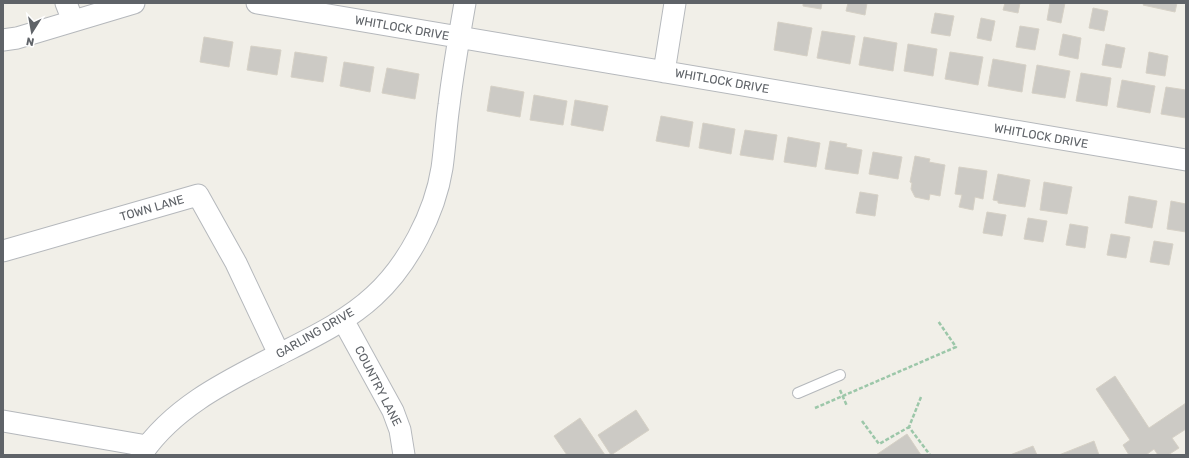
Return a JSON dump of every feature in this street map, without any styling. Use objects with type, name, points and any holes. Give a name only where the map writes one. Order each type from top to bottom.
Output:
[{"type":"street","points":[[3,40],[17,38],[70,12],[134,3]]},
{"type":"street","name":"WHITLOCK DRIVE","points":[[258,3],[1186,160]]},
{"type":"street","name":"GARLING DRIVE","points":[[144,450],[155,436],[171,421],[203,396],[231,379],[343,320],[374,296],[392,276],[413,247],[428,215],[442,168],[458,37],[464,3]]},
{"type":"street","points":[[664,72],[676,3]]},
{"type":"street","name":"TOWN LANE","points":[[3,251],[198,195],[236,263],[279,354]]},
{"type":"street","name":"COUNTRY LANE","points":[[343,320],[393,411],[400,430],[404,455]]},
{"type":"street","points":[[3,421],[144,450]]},
{"type":"lane","points":[[798,393],[839,379]]},
{"type":"path","points":[[815,408],[956,347],[938,321]]},
{"type":"path","points":[[839,379],[843,397],[847,406]]},
{"type":"path","points":[[862,421],[880,444],[909,427],[921,396]]},
{"type":"path","points":[[909,427],[930,455]]},
{"type":"building","points":[[803,3],[822,3],[821,9],[803,6]]},
{"type":"building","points":[[848,3],[867,3],[865,15],[846,11]]},
{"type":"building","points":[[1005,3],[1020,3],[1018,13],[1003,10]]},
{"type":"building","points":[[1050,3],[1065,3],[1061,23],[1047,20]]},
{"type":"building","points":[[1144,3],[1177,3],[1175,12],[1143,5]]},
{"type":"building","points":[[1093,8],[1108,11],[1104,31],[1089,28]]},
{"type":"building","points":[[935,13],[954,16],[950,36],[931,33]]},
{"type":"building","points":[[981,18],[995,21],[991,41],[977,38]]},
{"type":"building","points":[[778,22],[812,28],[807,56],[774,50]]},
{"type":"building","points":[[1020,26],[1039,29],[1035,50],[1016,47]]},
{"type":"building","points":[[822,31],[855,36],[850,64],[817,58]]},
{"type":"building","points":[[1063,34],[1081,38],[1078,59],[1059,55]]},
{"type":"building","points":[[204,37],[233,42],[229,67],[200,62]]},
{"type":"building","points":[[864,37],[897,43],[893,71],[859,65]]},
{"type":"building","points":[[908,44],[937,49],[933,76],[904,71]]},
{"type":"building","points":[[1106,44],[1125,48],[1121,68],[1102,65]]},
{"type":"building","points":[[251,46],[281,50],[277,75],[247,70]]},
{"type":"building","points":[[295,52],[327,57],[323,82],[291,77]]},
{"type":"building","points":[[950,52],[983,57],[978,85],[945,79]]},
{"type":"building","points":[[1149,52],[1168,56],[1165,76],[1146,73]]},
{"type":"building","points":[[993,59],[1026,65],[1022,92],[988,86]]},
{"type":"building","points":[[344,62],[374,67],[370,92],[340,86]]},
{"type":"building","points":[[1037,65],[1070,71],[1065,98],[1032,93]]},
{"type":"building","points":[[387,68],[419,74],[415,99],[382,93]]},
{"type":"building","points":[[1081,73],[1111,78],[1107,106],[1076,101]]},
{"type":"building","points":[[1122,80],[1155,86],[1150,113],[1117,107]]},
{"type":"building","points":[[491,86],[524,92],[520,117],[487,111]]},
{"type":"building","points":[[1166,87],[1186,90],[1186,118],[1161,114]]},
{"type":"building","points":[[534,95],[567,101],[563,125],[530,120]]},
{"type":"building","points":[[575,100],[608,106],[603,131],[571,125]]},
{"type":"building","points":[[661,116],[693,122],[689,147],[656,141]]},
{"type":"building","points":[[703,123],[735,129],[731,154],[699,148]]},
{"type":"building","points":[[745,130],[777,135],[773,160],[740,155]]},
{"type":"building","points":[[788,137],[820,143],[816,167],[784,162]]},
{"type":"building","points":[[830,141],[847,144],[846,147],[862,150],[858,174],[825,169]]},
{"type":"building","points":[[873,152],[902,157],[898,179],[869,174]]},
{"type":"building","points":[[915,156],[930,159],[929,162],[945,165],[940,196],[930,194],[929,200],[915,197],[911,189],[912,183],[910,182]]},
{"type":"building","points":[[959,167],[987,171],[983,199],[975,197],[973,210],[959,207],[962,195],[955,194]]},
{"type":"building","points":[[998,174],[1030,180],[1025,207],[998,203],[998,201],[993,200]]},
{"type":"building","points":[[1044,182],[1072,187],[1067,214],[1040,210]]},
{"type":"building","points":[[860,192],[878,195],[875,216],[856,213]]},
{"type":"building","points":[[1129,196],[1157,201],[1152,228],[1125,223]]},
{"type":"building","points":[[1171,201],[1186,204],[1186,232],[1167,229]]},
{"type":"building","points":[[987,212],[1006,215],[1002,236],[983,233]]},
{"type":"building","points":[[1028,218],[1047,221],[1043,242],[1024,239]]},
{"type":"building","points":[[1070,224],[1088,227],[1085,248],[1066,245]]},
{"type":"building","points":[[1111,234],[1130,237],[1126,258],[1107,255]]},
{"type":"building","points":[[1154,241],[1173,244],[1169,265],[1150,262]]},
{"type":"building","points":[[1115,376],[1149,428],[1186,403],[1186,429],[1172,438],[1179,448],[1168,455],[1158,455],[1154,449],[1146,455],[1129,455],[1123,445],[1130,440],[1096,389]]},
{"type":"building","points":[[636,410],[649,430],[611,455],[598,435]]},
{"type":"building","points":[[580,418],[605,455],[567,455],[554,436]]},
{"type":"building","points":[[907,434],[921,455],[876,455]]},
{"type":"building","points":[[1094,441],[1099,455],[1059,455]]},
{"type":"building","points":[[1033,446],[1037,455],[1010,455]]}]
